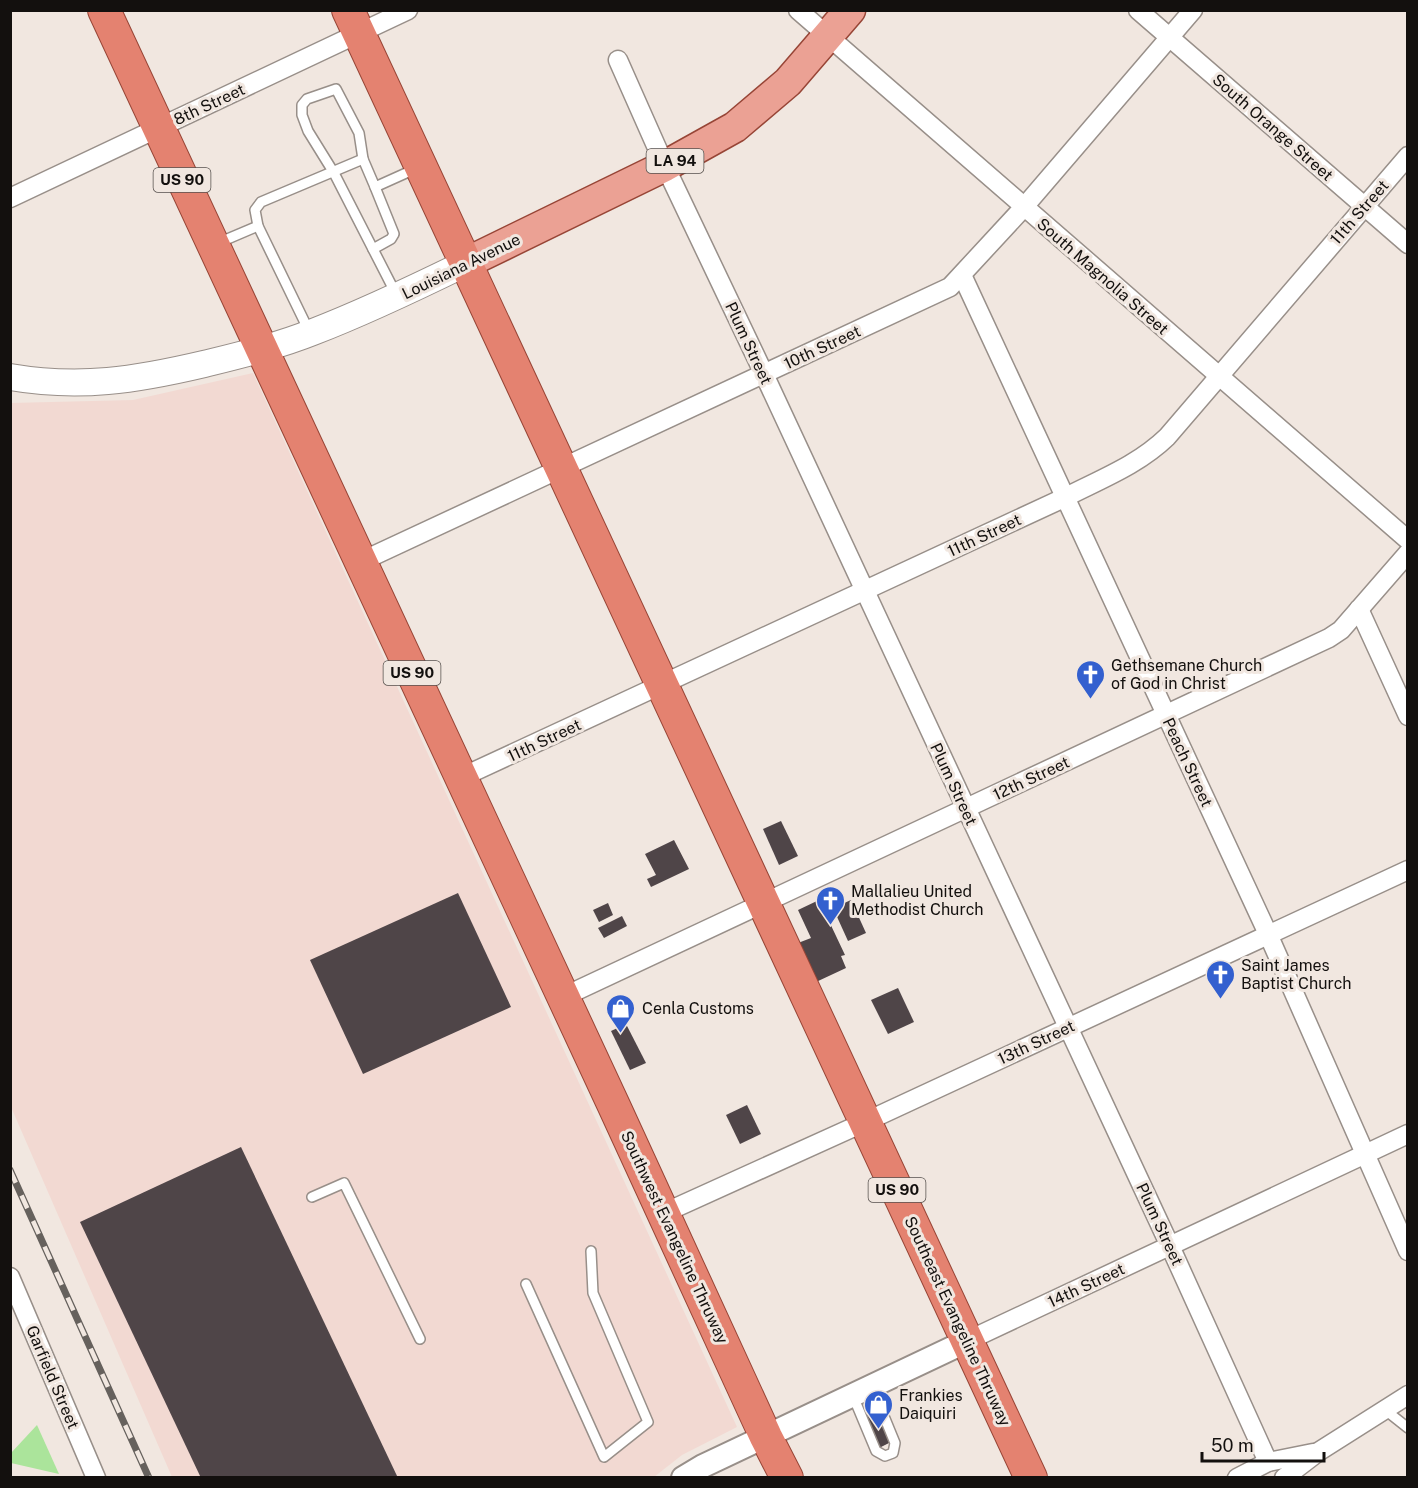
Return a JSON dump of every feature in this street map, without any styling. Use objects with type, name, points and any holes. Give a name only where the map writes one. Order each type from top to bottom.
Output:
[{"type":"highway","name":"US 90","points":[[104,10],[563,997]]},
{"type":"highway","name":"US 90","points":[[353,22],[764,903]]},
{"type":"highway","name":"Southeast Evangeline Thruway","points":[[764,903],[1031,1478]]},
{"type":"highway","name":"Southwest Evangeline Thruway","points":[[563,997],[787,1478]]},
{"type":"main road","name":"Louisiana Avenue","points":[[10,377],[89,384],[175,371],[310,333],[398,296],[665,166],[735,128],[788,82],[850,10]]},
{"type":"street","name":"8th Street","points":[[10,198],[158,129],[353,22],[408,10]]},
{"type":"street","name":"South Magnolia Street","points":[[798,10],[1407,540]]},
{"type":"street","name":"South Orange Street","points":[[1138,10],[1407,244]]},
{"type":"street","name":"10th Street","points":[[360,562],[950,287],[1024,207],[1193,10]]},
{"type":"street","name":"Plum Street","points":[[618,60],[665,166],[1170,1246],[1268,1462]]},
{"type":"street","name":"11th Street","points":[[460,778],[1128,467],[1152,452],[1407,156]]},
{"type":"street","name":"Peach Street","points":[[962,275],[1268,934],[1407,1251]]},
{"type":"street","name":"12th Street","points":[[563,997],[1329,638],[1341,630],[1407,553]]},
{"type":"street","points":[[1359,609],[1407,716]]},
{"type":"street","name":"13th Street","points":[[663,1213],[865,1122],[1407,870]]},
{"type":"street","name":"14th Street","points":[[683,1478],[703,1466],[1407,1134]]},
{"type":"street","name":"Garfield Street","points":[[10,1277],[15,1302],[92,1476]]},
{"type":"street","points":[[1284,1478],[1318,1452],[1407,1395]]},
{"type":"street","points":[[1237,1478],[1268,1462],[1318,1452]]},
{"type":"lane","points":[[373,249],[391,239],[394,234],[363,159],[359,133],[336,89],[307,99],[302,105],[302,115],[308,131],[334,173],[373,249],[398,296]]},
{"type":"lane","points":[[310,333],[258,226],[255,210],[261,202],[363,159]]},
{"type":"lane","points":[[375,187],[421,166]]},
{"type":"lane","points":[[213,246],[258,226]]},
{"type":"lane","points":[[312,1197],[344,1183],[420,1339]]},
{"type":"lane","points":[[526,1284],[604,1457],[648,1422],[593,1293],[591,1251]]},
{"type":"lane","points":[[862,1391],[896,1443],[893,1453],[885,1456],[876,1451],[862,1391]]},
{"type":"lane","points":[[1384,1409],[1407,1428]]},
{"type":"shaded area","points":[[253,373],[737,1427],[682,1455],[654,1477],[172,1477],[11,1107],[10,403],[133,400]]},
{"type":"green space","points":[[37,1425],[59,1474],[11,1463],[11,1453]]},
{"type":"building","points":[[781,821],[798,856],[779,865],[763,829]]},
{"type":"building","points":[[674,840],[689,869],[651,887],[647,879],[656,875],[645,854]]},
{"type":"building","points":[[458,893],[511,1007],[363,1074],[310,960]]},
{"type":"building","points":[[819,900],[845,955],[841,956],[846,968],[816,982],[798,943],[811,938],[798,910]]},
{"type":"building","points":[[851,900],[866,933],[848,941],[833,908]]},
{"type":"building","points":[[608,903],[613,915],[599,922],[593,910]]},
{"type":"building","points":[[622,916],[627,926],[604,938],[598,928]]},
{"type":"building","points":[[898,988],[914,1022],[888,1034],[871,1000]]},
{"type":"building","points":[[626,1024],[646,1063],[630,1070],[611,1031]]},
{"type":"building","points":[[747,1105],[761,1134],[740,1144],[726,1115]]},
{"type":"building","points":[[241,1147],[398,1478],[201,1478],[80,1222]]},
{"type":"building","name":"Frankies Daiquiri","points":[[877,1410],[891,1442],[879,1448],[865,1415]]},
{"type":"railway","points":[[10,1170],[149,1478]]},
{"type":"place","name":"Gethsemane Church of God in Christ","points":[[1090,700]]},
{"type":"place","name":"Mallalieu United Methodist Church","points":[[830,926]]},
{"type":"place","name":"Saint James Baptist Church","points":[[1220,1000]]},
{"type":"place","name":"Cenla Customs","points":[[621,1034]]},
{"type":"place","name":"Frankies Daiquiri","points":[[878,1430]]}]
